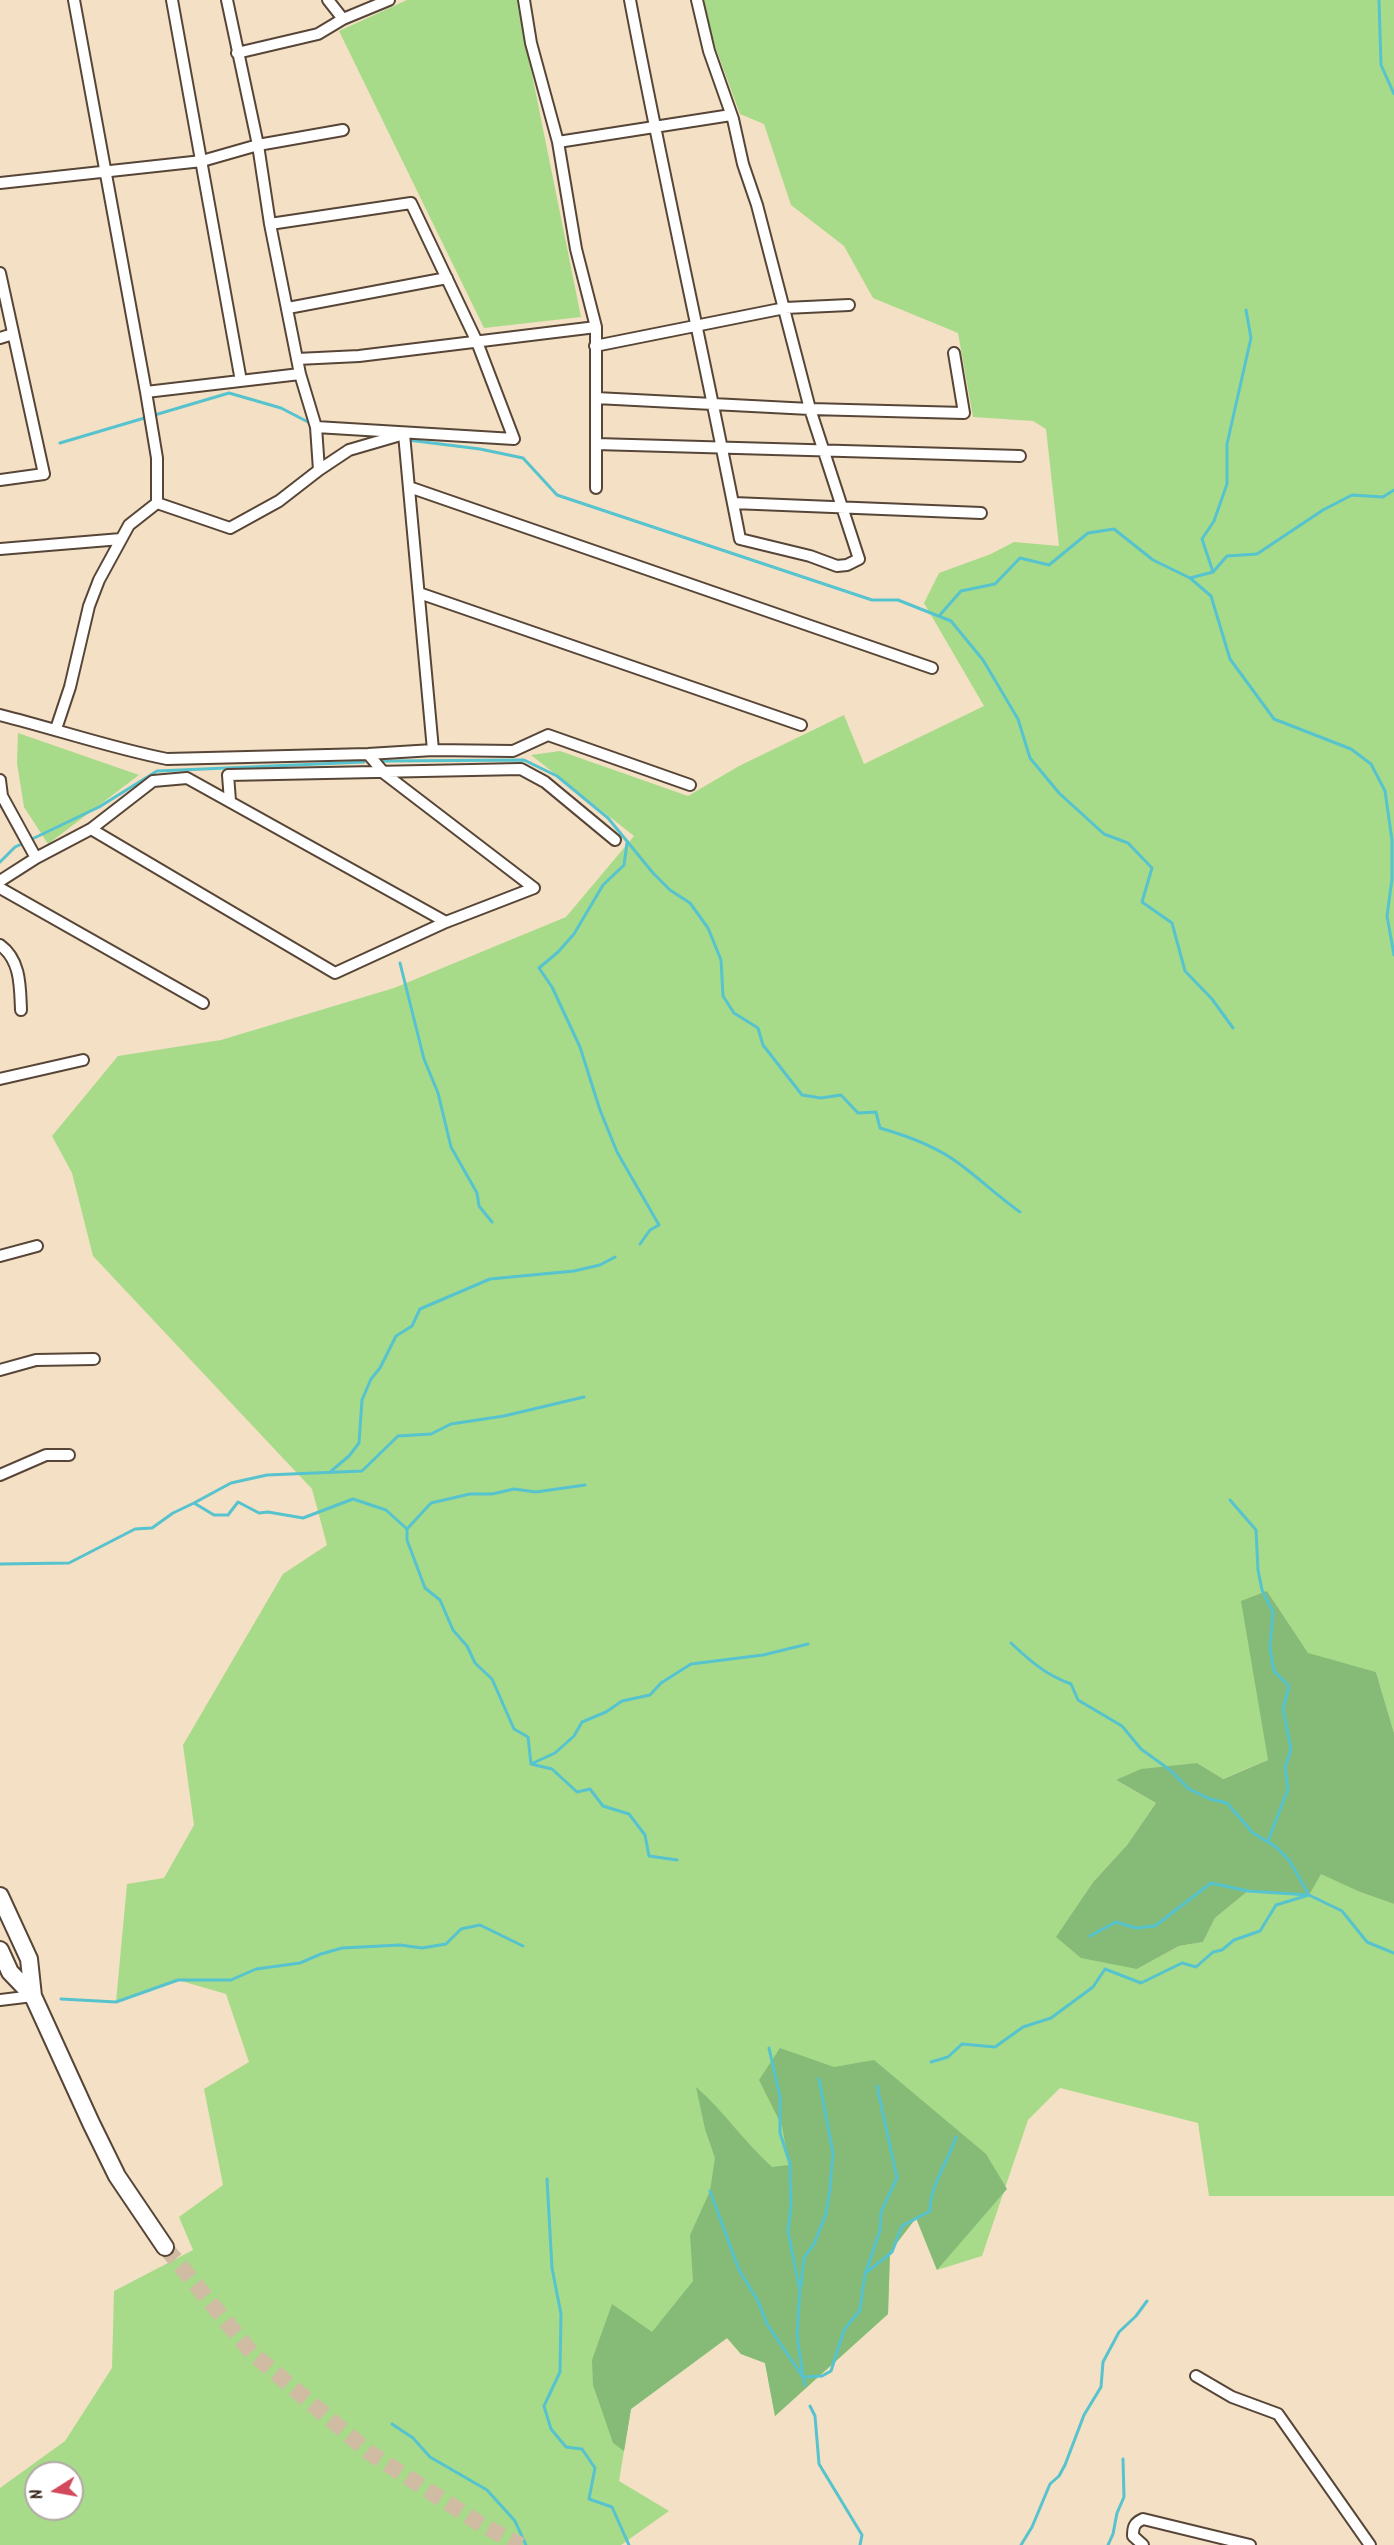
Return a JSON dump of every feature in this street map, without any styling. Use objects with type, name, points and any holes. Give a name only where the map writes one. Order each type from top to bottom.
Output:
[{"type":"main road","points":[[0,1896],[29,1959],[33,1996],[90,2123],[117,2176],[165,2247]]},
{"type":"main road","points":[[0,1950],[10,1972],[33,1996]]},
{"type":"street","points":[[74,0],[157,458],[157,503]]},
{"type":"street","points":[[172,0],[241,381]]},
{"type":"street","points":[[227,0],[258,145],[270,224],[300,374],[316,427],[319,470]]},
{"type":"street","points":[[328,0],[344,19]]},
{"type":"street","points":[[237,53],[318,34],[344,19],[390,0]]},
{"type":"street","points":[[524,0],[531,43],[558,142],[576,249],[596,327],[596,488]]},
{"type":"street","points":[[630,0],[654,127],[699,326],[740,539],[810,556],[837,566],[847,565],[859,559],[810,409],[785,308],[731,115],[709,51],[697,0]]},
{"type":"street","points":[[558,142],[731,115]]},
{"type":"street","points":[[0,183],[202,161],[258,145],[343,130]]},
{"type":"street","points":[[270,224],[411,203],[477,342],[514,439],[316,427]]},
{"type":"street","points":[[0,273],[44,474],[0,480]]},
{"type":"street","points":[[288,308],[447,278]]},
{"type":"street","points":[[595,346],[785,308],[849,305]]},
{"type":"street","points":[[297,359],[359,356],[596,327]]},
{"type":"street","points":[[0,338],[13,334]]},
{"type":"street","points":[[596,398],[810,409],[964,413],[954,354]]},
{"type":"street","points":[[146,392],[300,374]]},
{"type":"street","points":[[157,503],[230,528],[279,501],[349,450],[404,434]]},
{"type":"street","points":[[404,434],[433,750]]},
{"type":"street","points":[[596,444],[1020,456]]},
{"type":"street","points":[[409,487],[932,668]]},
{"type":"street","points":[[733,502],[981,513]]},
{"type":"street","points":[[56,729],[70,687],[89,606],[99,580],[129,525],[157,503]]},
{"type":"street","points":[[0,549],[121,539]]},
{"type":"street","points":[[419,593],[801,725]]},
{"type":"street","points":[[0,715],[136,753],[167,759],[433,750],[513,751],[548,735],[690,785]]},
{"type":"street","points":[[91,829],[335,973],[446,922],[534,888],[383,772],[368,754]]},
{"type":"street","points":[[230,801],[228,776],[521,769],[545,782],[615,840]]},
{"type":"street","points":[[0,881],[36,858],[91,829],[153,781],[187,778],[446,922]]},
{"type":"street","points":[[0,780],[3,796],[36,858]]},
{"type":"street","points":[[0,888],[203,1003]]},
{"type":"street","points":[[0,945],[15,963],[20,986],[21,1010]]},
{"type":"street","points":[[0,1078],[84,1060]]},
{"type":"street","points":[[0,1256],[37,1246]]},
{"type":"street","points":[[0,1370],[36,1360],[94,1359]]},
{"type":"street","points":[[0,1475],[46,1455],[69,1455]]},
{"type":"street","points":[[0,2000],[33,1996]]},
{"type":"street","points":[[1196,2376],[1232,2397],[1278,2414],[1370,2545]]},
{"type":"street","points":[[1143,2545],[1133,2536],[1133,2528],[1136,2522],[1143,2519],[1250,2545]]},
{"type":"green space","points":[[407,0],[517,0],[581,317],[484,328],[339,31]]},
{"type":"green space","points":[[704,0],[1394,0],[1394,1733],[1376,1672],[1308,1654],[1267,1591],[1268,1760],[1222,1779],[1197,1763],[1116,1780],[1156,1803],[1127,1845],[1094,1881],[1137,1969],[1179,1946],[1203,1942],[1215,1918],[1248,1891],[1266,1891],[1321,1873],[1360,1892],[1394,1904],[1394,2196],[1209,2196],[1198,2123],[1060,2088],[1028,2120],[982,2256],[937,2270],[916,2218],[890,2252],[888,2314],[775,2416],[765,2363],[741,2354],[727,2338],[631,2409],[619,2481],[669,2511],[621,2545],[0,2545],[0,2488],[24,2471],[24,2521],[84,2521],[84,2461],[37,2461],[65,2441],[112,2368],[114,2291],[193,2250],[179,2217],[223,2185],[204,2089],[249,2062],[226,1994],[178,1980],[116,2002],[127,1884],[164,1878],[194,1825],[183,1745],[283,1574],[327,1545],[312,1489],[93,1256],[72,1173],[52,1136],[118,1056],[221,1040],[394,988],[566,917],[634,836],[531,755],[560,751],[688,796],[739,766],[844,715],[864,764],[984,706],[924,603],[939,573],[991,554],[1014,542],[1059,546],[1046,429],[1033,421],[973,417],[958,333],[873,298],[844,246],[791,205],[764,124],[740,114],[713,41]]},
{"type":"green space","points":[[18,733],[139,775],[48,844],[24,807],[17,763]]},
{"type":"green space","points":[[1267,1591],[1308,1653],[1376,1672],[1394,1733],[1394,1904],[1360,1892],[1321,1874],[1309,1895],[1248,1891],[1215,1918],[1203,1942],[1179,1946],[1137,1969],[1081,1958],[1056,1937],[1094,1881],[1127,1845],[1156,1803],[1116,1780],[1141,1769],[1197,1763],[1223,1779],[1268,1760],[1241,1601]]},
{"type":"green space","points":[[780,2048],[834,2067],[874,2060],[986,2154],[1007,2189],[937,2270],[916,2218],[890,2252],[888,2314],[775,2416],[765,2363],[741,2354],[727,2338],[631,2409],[624,2451],[613,2443],[593,2385],[592,2360],[612,2304],[652,2332],[693,2281],[690,2235],[710,2191],[715,2158],[705,2129],[696,2087],[772,2167],[789,2165],[782,2126],[759,2080]]},
{"type":"waterway","points":[[1379,0],[1381,65],[1394,94]]},
{"type":"waterway","points":[[1213,572],[1202,539],[1214,521],[1227,484],[1227,444],[1251,338],[1246,310]]},
{"type":"waterway","points":[[60,443],[229,393],[281,408],[310,423]]},
{"type":"waterway","points":[[408,440],[480,449],[523,458],[557,495],[872,600],[898,600],[951,621],[983,660],[1018,719],[1030,758],[1059,793],[1104,834],[1128,843],[1152,868],[1142,902],[1172,923],[1185,971],[1212,999],[1233,1028]]},
{"type":"waterway","points":[[1190,578],[1213,572],[1227,556],[1257,554],[1323,510],[1352,495],[1383,497],[1394,490]]},
{"type":"waterway","points":[[939,616],[961,591],[995,584],[1020,558],[1049,565],[1088,533],[1114,529],[1153,560],[1190,578],[1211,596],[1230,659],[1274,719],[1351,749],[1371,764],[1385,791],[1392,840],[1392,879],[1387,916],[1394,955]]},
{"type":"waterway","points":[[384,761],[524,760],[557,776],[608,818],[653,873],[670,890],[690,903],[708,928],[721,960],[723,996],[734,1013],[758,1028],[763,1045],[802,1095],[821,1098],[841,1095],[858,1113],[876,1112],[880,1128],[933,1147],[961,1165],[1020,1212]]},
{"type":"waterway","points":[[30,840],[99,807],[157,771],[364,762]]},
{"type":"waterway","points":[[0,862],[15,847],[24,843]]},
{"type":"waterway","points":[[627,843],[624,865],[603,885],[574,934],[539,968],[552,987],[580,1047],[600,1110],[617,1152],[659,1225],[650,1230],[640,1244]]},
{"type":"waterway","points":[[400,963],[424,1059],[438,1093],[451,1147],[477,1193],[479,1206],[492,1222]]},
{"type":"waterway","points":[[330,1472],[349,1456],[359,1443],[362,1400],[371,1379],[380,1368],[396,1336],[412,1326],[420,1309],[490,1279],[574,1271],[600,1265],[615,1257]]},
{"type":"waterway","points":[[194,1503],[231,1483],[267,1475],[362,1471],[398,1436],[431,1434],[451,1424],[504,1416],[584,1397]]},
{"type":"waterway","points":[[407,1529],[431,1503],[470,1494],[492,1494],[514,1489],[536,1492],[585,1485]]},
{"type":"waterway","points":[[0,1564],[69,1563],[135,1529],[152,1528],[173,1513],[194,1503],[214,1515],[228,1515],[238,1502],[259,1513],[268,1512],[303,1518],[353,1499],[386,1510],[407,1529],[407,1540],[425,1588],[440,1600],[453,1630],[467,1646],[475,1663],[492,1679],[514,1729],[528,1737],[531,1764],[552,1769],[577,1792],[590,1789],[603,1806],[629,1814],[645,1835],[649,1856],[677,1860]]},
{"type":"waterway","points":[[1230,1500],[1256,1530],[1258,1570],[1262,1590],[1273,1612],[1270,1648],[1274,1671],[1289,1686],[1283,1709],[1291,1749],[1285,1768],[1288,1789],[1268,1841]]},
{"type":"waterway","points":[[1011,1643],[1039,1667],[1071,1684],[1078,1700],[1122,1726],[1141,1749],[1170,1770],[1189,1789],[1210,1799],[1227,1803],[1253,1833],[1276,1847],[1289,1860],[1309,1895]]},
{"type":"waterway","points":[[531,1764],[555,1753],[574,1736],[582,1722],[606,1712],[622,1701],[650,1695],[661,1683],[691,1664],[763,1655],[808,1644]]},
{"type":"waterway","points":[[1090,1936],[1116,1922],[1136,1928],[1155,1926],[1211,1883],[1248,1891],[1309,1895],[1342,1911],[1367,1942],[1394,1953]]},
{"type":"waterway","points":[[931,2062],[948,2057],[962,2044],[995,2047],[1023,2027],[1051,2018],[1093,1987],[1105,1969],[1141,1983],[1182,1963],[1196,1967],[1213,1952],[1222,1950],[1234,1940],[1260,1931],[1276,1905],[1309,1895]]},
{"type":"waterway","points":[[61,1999],[116,2002],[178,1980],[231,1980],[256,1969],[300,1963],[342,1948],[400,1945],[422,1948],[446,1944],[461,1929],[480,1925],[523,1946]]},
{"type":"waterway","points":[[769,2048],[780,2097],[780,2133],[790,2164],[791,2208],[788,2231],[800,2291],[797,2335],[803,2377],[822,2376],[831,2371],[844,2330],[860,2310],[865,2274],[880,2231],[881,2212],[897,2178],[877,2086]]},
{"type":"waterway","points":[[801,2286],[804,2258],[814,2244],[826,2214],[830,2189],[833,2153],[819,2079]]},
{"type":"waterway","points":[[867,2272],[892,2252],[902,2226],[930,2211],[936,2183],[956,2137]]},
{"type":"waterway","points":[[547,2179],[552,2268],[561,2314],[560,2372],[544,2406],[551,2429],[566,2447],[582,2449],[595,2468],[589,2499],[612,2507],[629,2545]]},
{"type":"waterway","points":[[710,2191],[739,2270],[758,2301],[767,2324],[803,2377],[805,2385]]},
{"type":"waterway","points":[[1021,2545],[1032,2527],[1050,2484],[1059,2476],[1065,2465],[1084,2415],[1101,2387],[1103,2362],[1119,2332],[1136,2316],[1147,2301]]},
{"type":"waterway","points":[[810,2406],[815,2416],[819,2464],[862,2535],[860,2545]]},
{"type":"waterway","points":[[392,2424],[413,2438],[430,2457],[487,2490],[515,2521],[526,2545]]},
{"type":"waterway","points":[[1108,2545],[1124,2497],[1123,2459]]},
{"type":"tunnel","points":[[165,2247],[252,2353],[370,2453],[482,2525],[521,2545]]}]
